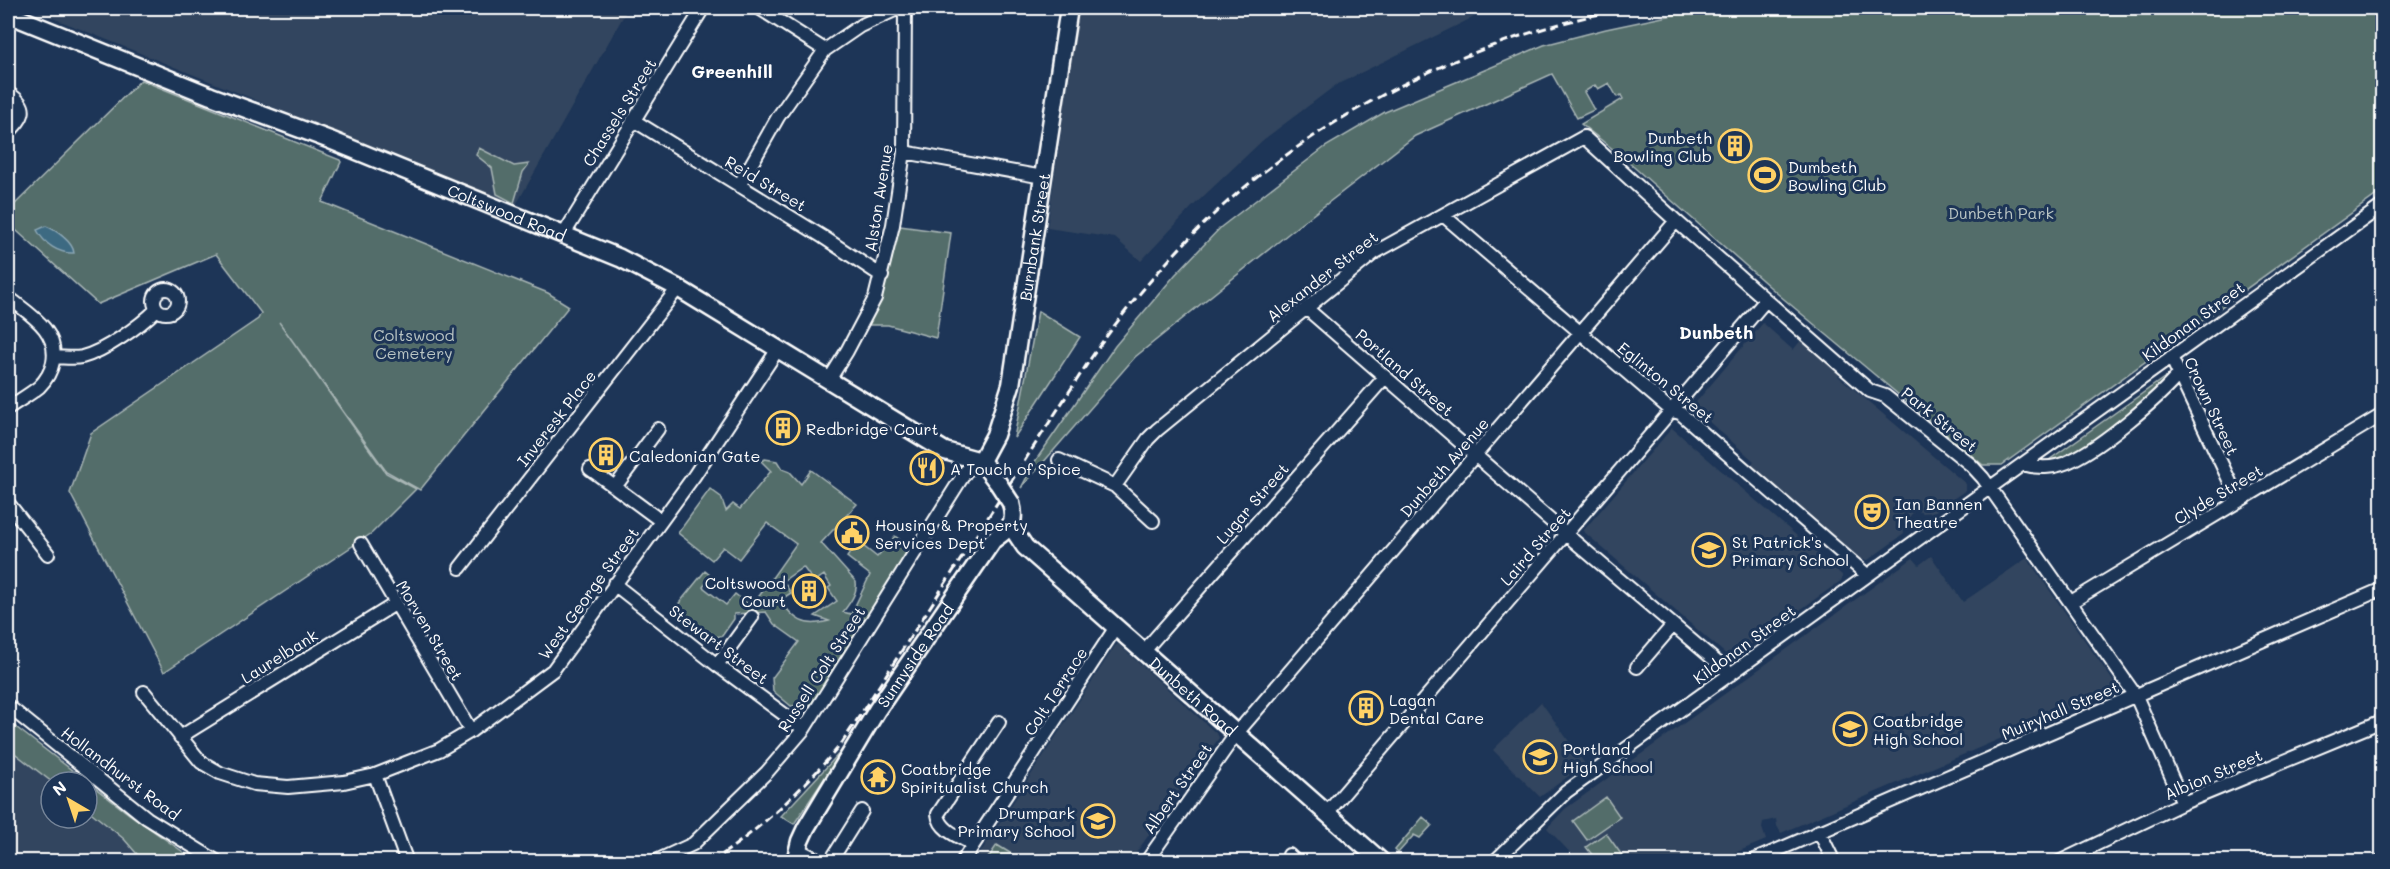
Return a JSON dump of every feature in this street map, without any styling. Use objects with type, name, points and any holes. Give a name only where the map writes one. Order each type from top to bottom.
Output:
[{"type":"main road","name":"Burnbank Street","points":[[981,461],[995,435],[1011,385],[1069,8]]},
{"type":"main road","name":"Coltswood Road","points":[[8,14],[620,258],[678,288],[945,451],[981,461]]},
{"type":"main road","points":[[981,461],[1011,503],[1014,515],[1011,526]]},
{"type":"main road","name":"Dunbeth Road","points":[[1011,526],[1025,547],[1382,861]]},
{"type":"main road","name":"Sunnyside Road","points":[[796,855],[806,828],[877,710],[993,540],[1011,526]]},
{"type":"street","name":"Chassels Street","points":[[564,234],[703,8]]},
{"type":"street","points":[[759,8],[825,50]]},
{"type":"street","points":[[739,186],[778,117],[825,50],[860,26],[899,8]]},
{"type":"street","name":"Alston Avenue","points":[[829,380],[866,317],[882,276],[904,152],[905,8]]},
{"type":"street","points":[[8,93],[20,103],[24,111],[23,117],[8,133]]},
{"type":"street","name":"Reid Street","points":[[633,120],[882,276]]},
{"type":"street","name":"Alexander Street","points":[[1114,486],[1157,430],[1374,253],[1584,137]]},
{"type":"street","name":"Park Street","points":[[1584,137],[1870,391],[1885,396],[1971,465],[2136,696],[2183,803]]},
{"type":"street","points":[[904,152],[1043,177]]},
{"type":"street","name":"Kildonan Street","points":[[1494,861],[1566,792],[2382,206]]},
{"type":"street","name":"Eglinton Street","points":[[1443,215],[1672,411],[1680,413],[1867,575]]},
{"type":"street","name":"Dunbeth Avenue","points":[[1236,734],[1676,221]]},
{"type":"street","name":"Inveresk Place","points":[[460,568],[678,288]]},
{"type":"street","points":[[8,297],[48,332],[54,357],[47,377],[39,387],[8,408]]},
{"type":"street","name":"Laird Street","points":[[1327,813],[1766,300]]},
{"type":"street","name":"Portland Street","points":[[1306,308],[1731,674]]},
{"type":"street","points":[[54,357],[80,357],[97,352],[157,309]]},
{"type":"street","name":"West George Street","points":[[144,692],[201,762],[220,773],[254,784],[288,787],[319,786],[375,775],[439,750],[471,732],[553,670],[661,520],[778,349]]},
{"type":"street","name":"Crown Street","points":[[2171,357],[2239,501]]},
{"type":"street","points":[[2023,464],[2044,468],[2072,461],[2129,420],[2180,373]]},
{"type":"street","name":"Lugar Street","points":[[1144,651],[1385,377]]},
{"type":"street","name":"Clyde Street","points":[[2071,602],[2382,415]]},
{"type":"street","points":[[615,487],[658,429]]},
{"type":"street","points":[[1059,460],[1114,486],[1154,521]]},
{"type":"street","name":"Russell Colt Street","points":[[654,861],[693,844],[767,772],[804,729],[966,471],[981,461]]},
{"type":"street","points":[[590,469],[661,520]]},
{"type":"street","points":[[8,503],[48,554]]},
{"type":"street","name":"Morven Street","points":[[361,544],[471,732]]},
{"type":"street","name":"Stewart Street","points":[[614,584],[717,665],[804,729]]},
{"type":"street","name":"Muiryhall Street","points":[[1750,861],[2382,589]]},
{"type":"street","name":"Laurelbank","points":[[180,737],[395,604]]},
{"type":"street","points":[[717,665],[752,617]]},
{"type":"street","points":[[1637,667],[1673,625]]},
{"type":"street","name":"Colt Terrace","points":[[962,861],[1116,627]]},
{"type":"street","name":"Hollandhurst Road","points":[[8,706],[147,819],[218,861]]},
{"type":"street","name":"Albion Street","points":[[2059,861],[2183,803],[2382,721]]},
{"type":"street","points":[[973,844],[945,828],[938,819],[938,814],[999,722]]},
{"type":"street","name":"Albert Street","points":[[1146,861],[1236,734]]},
{"type":"street","points":[[375,775],[407,861]]},
{"type":"street","points":[[830,861],[862,811]]},
{"type":"street","points":[[1819,831],[1834,861]]},
{"type":"street","points":[[796,855],[822,861]]},
{"type":"shaded area","points":[[28,8],[628,8],[516,205]]},
{"type":"shaded area","points":[[1079,8],[1482,8],[1476,16],[1336,85],[1263,140],[1192,207],[1141,261],[1115,238],[1047,228]]},
{"type":"shaded area","points":[[46,226],[59,233],[74,253],[58,250],[44,240],[37,230]]},
{"type":"shaded area","points":[[1763,323],[1793,350],[1802,339],[1840,373],[1838,376],[1966,484],[1966,490],[1934,512],[1923,513],[1915,510],[1903,525],[1904,534],[1868,560],[1862,560],[1751,465],[1754,461],[1692,407]]},
{"type":"shaded area","name":"St Patrick's Primary School","points":[[1672,428],[1842,575],[1842,580],[1735,656],[1728,656],[1583,531]]},
{"type":"shaded area","name":"Coatbridge High School","points":[[1931,556],[1963,602],[2027,558],[2118,688],[1781,833],[1776,819],[1763,822],[1762,828],[1766,840],[1715,861],[1578,861],[1547,828],[1565,809],[1913,558],[1919,565]]},
{"type":"shaded area","points":[[1118,644],[1219,738],[1130,861],[974,862],[1115,646]]},
{"type":"shaded area","name":"Portland High School","points":[[1541,702],[1585,764],[1540,797],[1493,750]]},
{"type":"shaded area","points":[[8,737],[48,770],[39,770],[39,830],[99,830],[99,813],[155,861],[8,861]]},
{"type":"green space","name":"Dunbeth Park","points":[[1706,8],[2382,8],[2382,191],[2002,465],[1983,465],[1779,295],[1619,154],[1581,124],[1623,99],[1621,95],[1617,97],[1609,83],[1598,89],[1595,85],[1584,92],[1594,110],[1577,118],[1552,74],[1415,136],[1298,226],[1135,357],[1021,488],[1036,460],[1115,346],[1175,275],[1221,227],[1325,147],[1385,112],[1544,45]]},
{"type":"green space","name":"Coltswood Cemetery","points":[[141,80],[340,160],[322,202],[548,293],[569,306],[420,490],[386,471],[279,322],[386,473],[416,489],[372,533],[164,672],[70,493],[91,433],[258,319],[261,313],[216,254],[98,304],[8,223],[8,211]]},
{"type":"green space","points":[[479,148],[514,166],[529,164],[523,172],[514,203],[497,194],[492,168],[476,155]]},
{"type":"green space","points":[[900,226],[951,233],[936,338],[888,325],[868,325],[881,300]]},
{"type":"green space","points":[[1038,311],[1080,337],[1014,438]]},
{"type":"green space","points":[[2171,373],[2171,380],[2103,435],[2071,457],[2046,462]]},
{"type":"green space","points":[[765,459],[777,461],[782,469],[790,472],[801,484],[811,470],[857,504],[821,543],[856,582],[854,594],[843,612],[851,614],[870,575],[847,557],[858,542],[877,557],[895,536],[915,552],[820,704],[791,706],[773,691],[772,678],[799,642],[774,624],[766,612],[734,614],[734,619],[722,636],[705,638],[672,612],[705,571],[711,576],[703,587],[726,605],[735,594],[747,603],[755,602],[796,544],[767,523],[739,559],[723,547],[712,560],[678,533],[710,489],[721,497],[726,511],[733,504],[740,509],[771,471],[761,461]],"holes":[[[803,567],[814,582],[824,575],[831,586],[828,588],[837,601],[815,616],[829,621],[820,623],[800,621],[780,600],[791,593],[783,581]]]},
{"type":"green space","points":[[8,721],[72,770],[39,770],[39,772],[8,748]]},
{"type":"green space","points":[[846,746],[794,824],[781,816]]},
{"type":"green space","points":[[99,791],[196,861],[143,861],[124,839],[99,819]]},
{"type":"green space","points":[[1606,797],[1620,817],[1587,840],[1573,821]]},
{"type":"green space","points":[[1423,817],[1432,825],[1420,838],[1414,835],[1398,853],[1395,850]]},
{"type":"green space","points":[[1606,833],[1626,861],[1597,861],[1586,847]]},
{"type":"green space","points":[[997,845],[1023,861],[986,861]]},
{"type":"railway","points":[[711,862],[781,807],[842,743],[1091,358],[1154,277],[1225,204],[1268,168],[1315,136],[1413,79],[1465,56],[1519,37],[1573,20],[1628,8]]},
{"type":"place","name":"Dunbeth Bowling Club","points":[[1735,146]]},
{"type":"place","name":"Dumbeth Bowling Club","points":[[1765,175]]},
{"type":"place","name":"Redbridge Court","points":[[783,428]]},
{"type":"place","name":"Caledonian Gate","points":[[606,455]]},
{"type":"place","name":"A Touch of Spice","points":[[927,468]]},
{"type":"place","name":"Ian Bannen Theatre","points":[[1872,512]]},
{"type":"place","name":"Housing & Property Services Dept","points":[[852,533]]},
{"type":"place","name":"St Patrick's Primary School","points":[[1709,550]]},
{"type":"place","name":"Coltswood Court","points":[[809,591]]},
{"type":"place","name":"Lagan Dental Care","points":[[1366,708]]},
{"type":"place","name":"Coatbridge High School","points":[[1850,729]]},
{"type":"place","name":"Portland High School","points":[[1540,757]]},
{"type":"place","name":"Coatbridge Spiritualist Church","points":[[878,777]]},
{"type":"place","name":"Drumpark Primary School","points":[[1098,821]]},
{"type":"district","name":"Greenhill","points":[[732,71]]},
{"type":"district","name":"Dunbeth","points":[[1716,332]]}]
